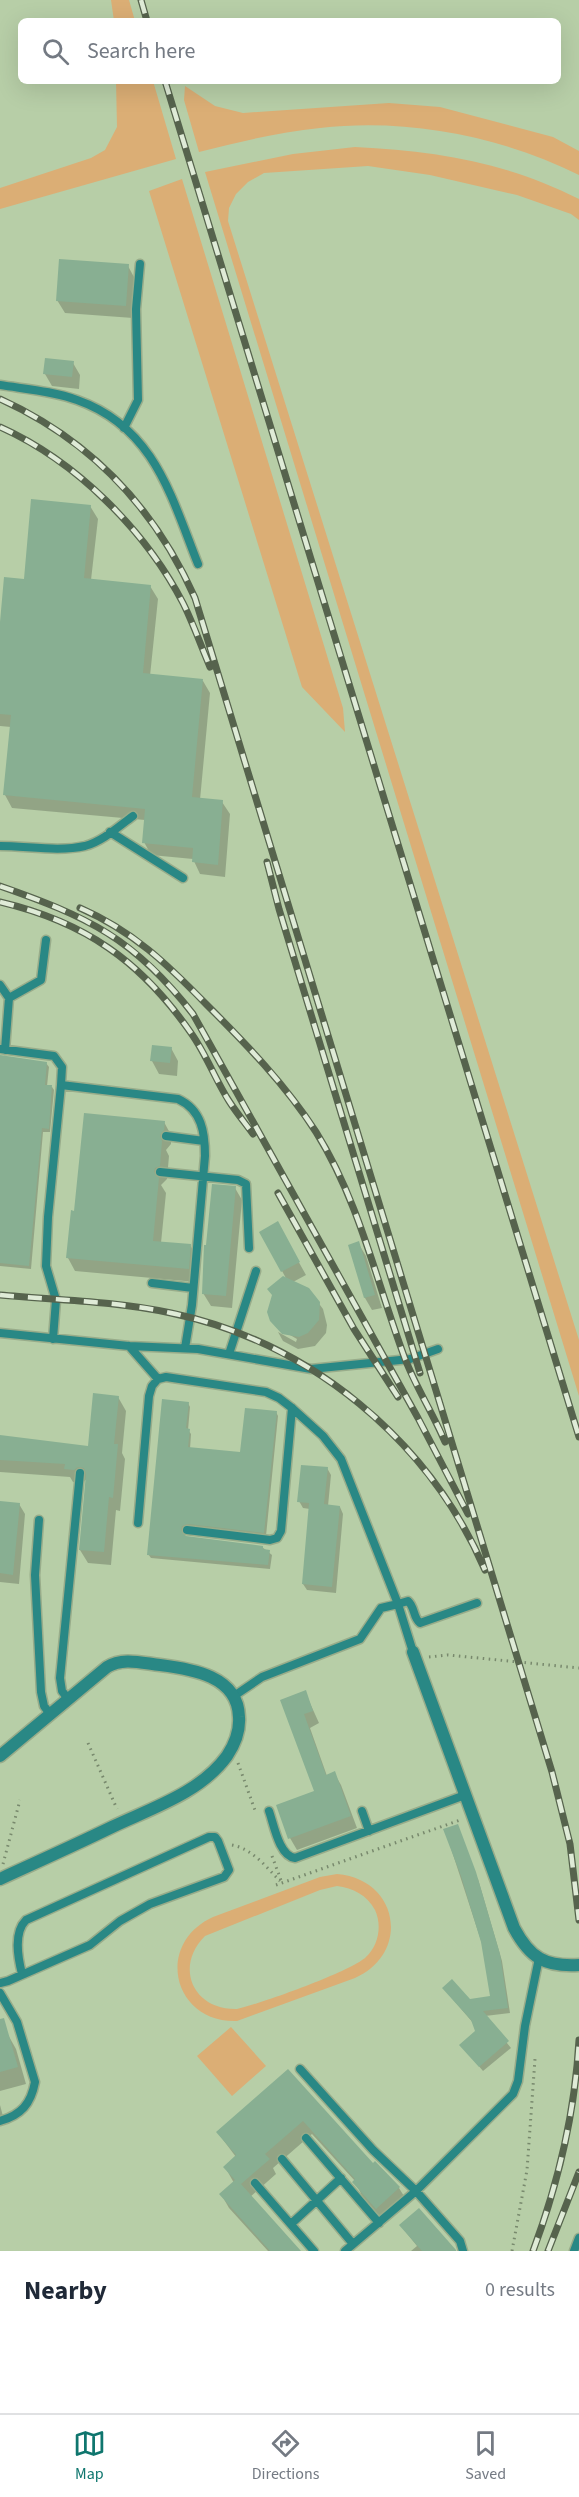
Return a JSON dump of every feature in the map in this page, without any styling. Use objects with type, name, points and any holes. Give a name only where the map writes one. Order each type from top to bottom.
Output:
[{"type":"street","points":[[414,1656],[514,1928],[526,1947],[539,1958],[556,1965],[579,1965]]},
{"type":"street","points":[[0,1755],[107,1667],[124,1661],[176,1667],[206,1675],[220,1682],[234,1696],[239,1714],[236,1740],[220,1764],[201,1781],[170,1800],[0,1879]]},
{"type":"lane","points":[[124,428],[138,400],[136,309],[140,264]]},
{"type":"lane","points":[[0,385],[75,399],[99,410],[124,428],[158,466],[198,564]]},
{"type":"lane","points":[[0,846],[76,847],[94,842],[133,816]]},
{"type":"lane","points":[[110,832],[183,878]]},
{"type":"lane","points":[[9,998],[41,980],[46,940]]},
{"type":"lane","points":[[0,985],[9,998],[3,1049],[54,1056],[62,1067],[48,1217],[46,1266],[56,1300],[53,1338]]},
{"type":"lane","points":[[61,1084],[178,1099],[189,1105],[198,1115],[204,1141],[203,1177],[185,1348]]},
{"type":"lane","points":[[165,1136],[204,1141]]},
{"type":"lane","points":[[159,1172],[238,1180],[246,1184],[249,1248]]},
{"type":"lane","points":[[229,1354],[255,1271]]},
{"type":"lane","points":[[152,1283],[193,1288]]},
{"type":"lane","points":[[0,1333],[129,1346],[185,1348],[311,1369],[410,1359],[438,1349]]},
{"type":"lane","points":[[129,1346],[158,1378]]},
{"type":"lane","points":[[138,1523],[149,1396],[158,1378],[166,1377],[267,1392],[292,1408],[323,1436],[341,1459],[398,1604],[414,1656]]},
{"type":"lane","points":[[187,1530],[270,1540],[277,1538],[280,1531],[292,1408]]},
{"type":"lane","points":[[68,1699],[62,1691],[60,1678],[80,1473]]},
{"type":"lane","points":[[39,1520],[35,1583],[40,1692],[44,1706],[50,1714]]},
{"type":"lane","points":[[234,1696],[262,1677],[360,1639],[381,1608],[408,1601],[417,1622],[420,1623],[477,1603]]},
{"type":"lane","points":[[269,1811],[284,1851],[290,1858],[300,1857],[465,1795]]},
{"type":"lane","points":[[362,1811],[369,1831]]},
{"type":"lane","points":[[0,1983],[22,1974],[90,1945],[114,1925],[141,1909],[224,1876],[229,1870],[215,1837],[209,1837],[26,1920],[20,1927],[18,1944],[22,1974]]},
{"type":"lane","points":[[345,2251],[416,2191],[510,2098],[518,2081],[539,1958]]},
{"type":"lane","points":[[0,1993],[17,2022],[35,2082],[33,2092],[24,2109],[0,2121]]},
{"type":"lane","points":[[300,2069],[373,2150],[416,2191],[460,2241],[463,2251]]},
{"type":"lane","points":[[306,2138],[379,2223]]},
{"type":"lane","points":[[282,2159],[353,2244]]},
{"type":"lane","points":[[291,2224],[341,2178]]},
{"type":"lane","points":[[255,2183],[314,2251]]},
{"type":"lane","points":[[574,2251],[579,2238]]},
{"type":"path","points":[[414,1656],[448,1655],[579,1668]]},
{"type":"path","points":[[87,1743],[118,1811]]},
{"type":"path","points":[[2,1865],[20,1800]]},
{"type":"path","points":[[276,1885],[460,1820],[467,1826],[477,1826]]},
{"type":"path","points":[[220,1846],[228,1844],[247,1851],[264,1864],[282,1883]]},
{"type":"path","points":[[512,2251],[527,2170],[535,2053],[532,2047],[523,2043]]},
{"type":"shaded area","points":[[111,0],[129,0],[134,18],[114,18]]},
{"type":"shaded area","points":[[116,84],[154,84],[176,159],[0,209],[0,188],[91,158],[105,150],[117,127]]},
{"type":"shaded area","points":[[185,86],[215,106],[243,113],[389,103],[440,107],[553,137],[579,151],[579,175],[549,161],[486,140],[420,128],[353,126],[305,130],[199,152],[184,100]]},
{"type":"shaded area","points":[[355,147],[442,155],[497,167],[552,186],[579,199],[579,220],[571,214],[517,195],[430,175],[368,166],[264,173],[248,182],[236,194],[229,208],[228,221],[579,1340],[579,1396],[205,172],[293,154]]},
{"type":"shaded area","points":[[182,179],[343,708],[345,732],[302,687],[149,191]]},
{"type":"shaded area","points":[[337,1874],[358,1879],[374,1889],[385,1903],[390,1918],[390,1935],[385,1952],[373,1967],[355,1978],[237,2021],[215,2018],[198,2009],[186,1996],[179,1980],[178,1962],[183,1945],[194,1929],[213,1917],[320,1877]],"holes":[[[343,1887],[364,1896],[372,1905],[377,1916],[378,1935],[374,1947],[366,1957],[325,1978],[237,2009],[222,2007],[199,1995],[190,1973],[191,1961],[196,1948],[205,1936],[320,1890]]]},
{"type":"shaded area","points":[[231,2027],[266,2066],[232,2096],[197,2056]]},
{"type":"building","points":[[59,259],[129,264],[126,306],[56,301]]},
{"type":"building","points":[[45,358],[74,361],[72,377],[43,374]]},
{"type":"building","points":[[31,499],[91,505],[84,578],[151,585],[143,673],[203,679],[192,797],[223,800],[218,865],[192,862],[193,848],[142,843],[145,809],[3,795],[11,715],[0,714],[0,622],[4,577],[24,579]]},
{"type":"building","points":[[152,1045],[172,1047],[170,1063],[150,1061]]},
{"type":"building","points":[[0,1055],[47,1062],[45,1085],[52,1085],[49,1129],[42,1128],[29,1266],[0,1263]]},
{"type":"building","points":[[84,1113],[165,1121],[164,1130],[160,1136],[162,1141],[160,1166],[155,1168],[154,1172],[159,1178],[153,1241],[191,1244],[189,1269],[66,1258],[71,1210],[74,1211]]},
{"type":"building","points":[[212,1184],[236,1186],[226,1296],[202,1294],[204,1245],[206,1245]]},
{"type":"building","points":[[278,1221],[300,1262],[281,1272],[259,1232]]},
{"type":"building","points":[[359,1241],[375,1295],[364,1298],[348,1245]]},
{"type":"building","points":[[283,1276],[309,1288],[320,1302],[319,1320],[308,1333],[299,1337],[282,1334],[270,1321],[267,1312],[272,1295],[267,1289]]},
{"type":"building","points":[[93,1393],[119,1396],[114,1444],[118,1444],[113,1498],[109,1497],[104,1552],[79,1550],[86,1474],[84,1468],[78,1467],[74,1470],[64,1469],[65,1464],[0,1460],[0,1435],[88,1446]]},
{"type":"building","points":[[162,1399],[189,1402],[186,1428],[190,1429],[188,1447],[240,1452],[245,1408],[277,1411],[264,1533],[188,1524],[182,1526],[181,1530],[186,1536],[263,1546],[263,1549],[270,1550],[268,1565],[147,1555]]},
{"type":"building","points":[[301,1465],[328,1467],[324,1504],[340,1506],[332,1587],[302,1584],[309,1503],[297,1502]]},
{"type":"building","points":[[0,1501],[20,1503],[13,1575],[0,1573]]},
{"type":"building","points":[[306,1690],[313,1711],[304,1714],[326,1775],[335,1771],[351,1816],[288,1839],[276,1805],[314,1791],[280,1700]]},
{"type":"building","points":[[458,1824],[476,1872],[500,1954],[508,2008],[483,2011],[509,2041],[479,2067],[459,2045],[475,2031],[471,2020],[442,1988],[452,1979],[470,1999],[490,1996],[481,1942],[461,1876],[443,1829]]},
{"type":"building","points":[[4,2018],[18,2067],[0,2072],[0,2019]]},
{"type":"building","points":[[288,2069],[373,2163],[375,2161],[400,2187],[376,2209],[352,2182],[355,2179],[303,2121],[265,2154],[270,2159],[241,2184],[301,2251],[270,2251],[219,2194],[235,2180],[223,2167],[236,2155],[216,2132]]},
{"type":"building","points":[[419,2208],[456,2251],[422,2251],[399,2225]]},
{"type":"railway","points":[[141,0],[146,18]]},
{"type":"railway","points":[[166,84],[579,1437]]},
{"type":"railway","points":[[0,399],[63,435],[91,456],[116,480],[160,535],[179,565],[195,598],[552,1772],[570,1844],[579,1920]]},
{"type":"railway","points":[[0,427],[28,441],[81,478],[128,524],[149,549],[183,603],[210,667]]},
{"type":"railway","points":[[267,862],[279,909],[420,1373]]},
{"type":"railway","points":[[0,886],[59,908],[107,933],[150,966],[193,1014],[418,1418],[468,1514]]},
{"type":"railway","points":[[0,902],[31,910],[85,933],[131,965],[152,985],[191,1033],[229,1101],[253,1134]]},
{"type":"railway","points":[[80,908],[117,927],[163,962],[250,1049],[304,1114],[331,1158],[344,1185],[366,1241],[404,1356],[445,1442]]},
{"type":"railway","points":[[278,1193],[354,1329],[398,1397]]},
{"type":"railway","points":[[0,1295],[107,1303],[171,1313],[222,1327],[271,1347],[317,1373],[359,1404],[398,1439],[432,1479],[461,1523],[485,1570]]},
{"type":"railway","points":[[533,2251],[564,2147],[574,2094],[579,2040]]},
{"type":"railway","points":[[548,2251],[579,2172]]}]
